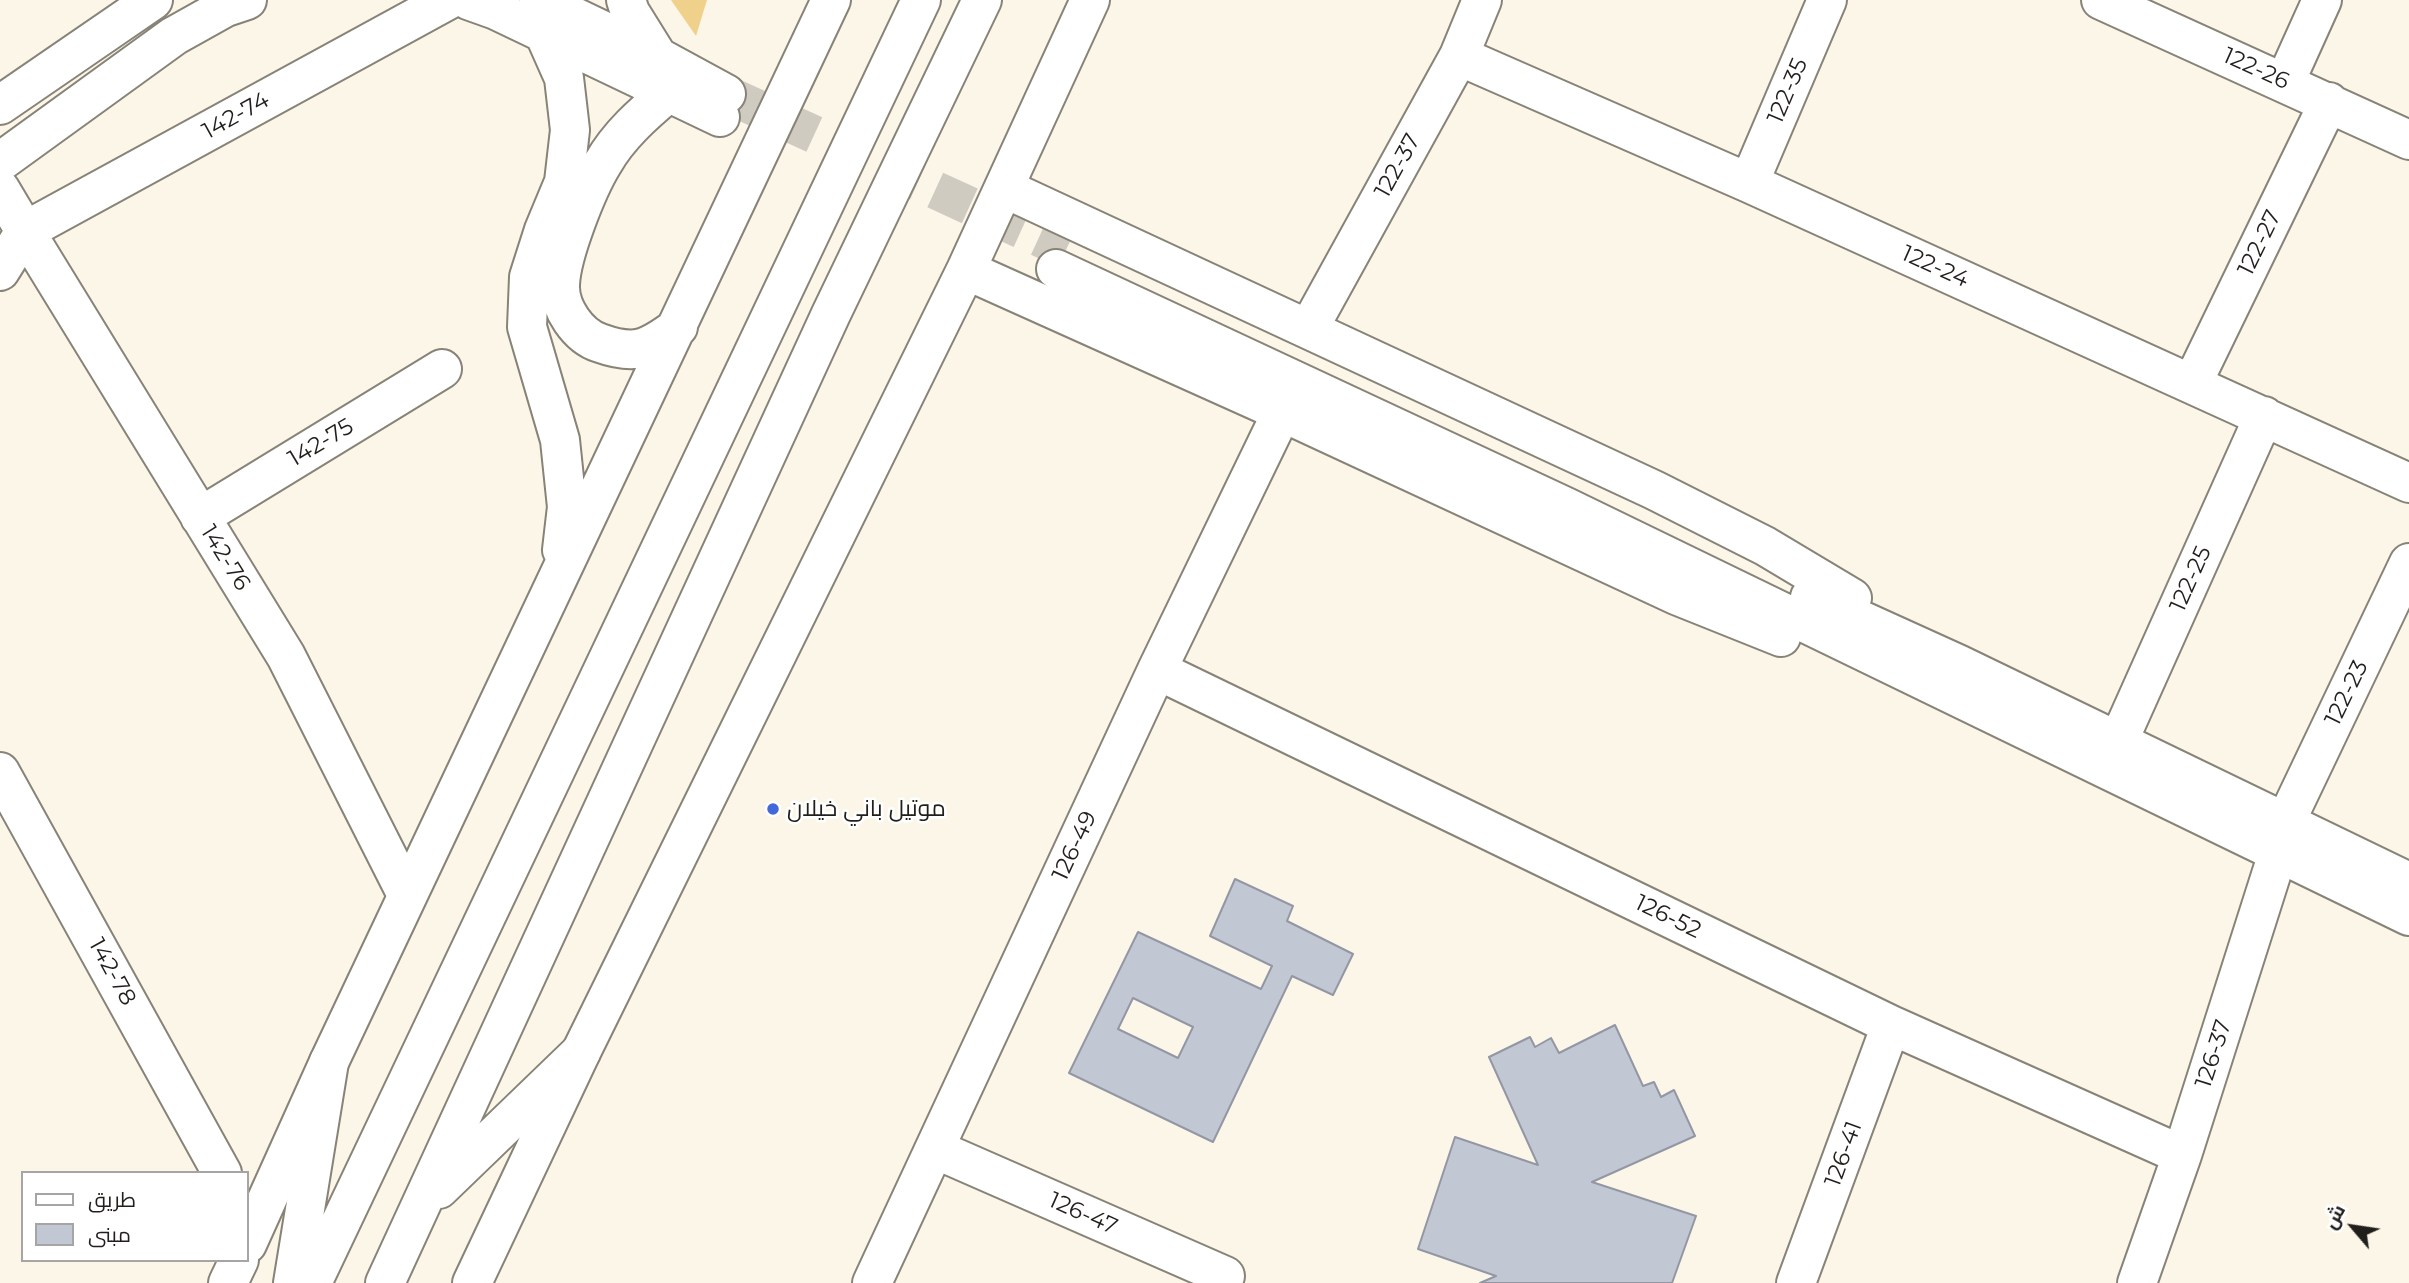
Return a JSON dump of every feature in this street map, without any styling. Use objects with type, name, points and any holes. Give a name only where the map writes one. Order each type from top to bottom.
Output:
[{"type":"main road","points":[[0,105],[153,0]]},
{"type":"main road","points":[[109,30],[184,0]]},
{"type":"main road","points":[[0,162],[174,36],[226,7],[247,0]]},
{"type":"main road","name":"142-74","points":[[24,231],[448,0]]},
{"type":"main road","points":[[468,0],[496,10],[542,16],[659,57],[724,106],[668,93],[542,16]]},
{"type":"main road","points":[[626,0],[630,12],[659,57]]},
{"type":"main road","points":[[248,1234],[831,0]]},
{"type":"main road","points":[[312,1283],[921,0]]},
{"type":"main road","points":[[385,1283],[831,314],[982,0]]},
{"type":"main road","points":[[472,1283],[581,1052],[966,271],[1090,0]]},
{"type":"main road","name":"122-37","points":[[1309,328],[1459,56],[1482,0]]},
{"type":"main road","name":"122-35","points":[[1749,183],[1827,0]]},
{"type":"main road","name":"122-26","points":[[2101,0],[2409,140]]},
{"type":"main road","points":[[2285,82],[2322,0]]},
{"type":"main road","points":[[542,16],[564,78],[570,130],[564,182],[544,230],[529,277],[527,327],[560,440],[567,507],[560,574]]},
{"type":"main road","name":"122-24","points":[[1459,56],[1749,183],[2409,483]]},
{"type":"main road","points":[[668,93],[631,125],[602,164],[566,252],[560,287],[568,318],[591,341],[621,351],[652,346],[678,327]]},
{"type":"main road","name":"122-27","points":[[2192,384],[2329,102]]},
{"type":"main road","points":[[1004,188],[1309,328],[1765,546],[1823,579],[1930,666]]},
{"type":"main road","name":"142-76","points":[[0,189],[286,656],[407,895]]},
{"type":"main road","points":[[0,271],[24,231]]},
{"type":"main road","points":[[1061,260],[1714,553],[1930,666],[2282,838],[2409,882]]},
{"type":"main road","points":[[966,271],[1282,412],[1676,595],[1752,627],[1829,654],[1930,666],[2118,742],[2409,916]]},
{"type":"main road","name":"142-75","points":[[200,517],[442,369]]},
{"type":"main road","name":"126-49","points":[[872,1283],[1157,670],[1282,412]]},
{"type":"main road","name":"122-25","points":[[2118,742],[2264,416]]},
{"type":"main road","name":"122-23","points":[[2282,838],[2409,564]]},
{"type":"main road","name":"126-52","points":[[1157,670],[1891,1025],[2182,1155]]},
{"type":"main road","name":"142-78","points":[[0,772],[221,1171]]},
{"type":"main road","name":"126-37","points":[[2137,1283],[2182,1155],[2282,838]]},
{"type":"main road","name":"126-41","points":[[1796,1283],[1891,1025]]},
{"type":"main road","points":[[422,1205],[581,1052]]},
{"type":"main road","points":[[293,1283],[329,1062]]},
{"type":"main road","name":"126-47","points":[[934,1149],[1225,1276],[1222,1283]]},
{"type":"main road","points":[[228,1283],[236,1262]]},
{"type":"shaded area","points":[[671,0],[707,0],[696,36],[673,3]]},
{"type":"building","points":[[1235,879],[1293,906],[1287,921],[1353,954],[1333,995],[1292,976],[1213,1142],[1069,1073],[1138,932],[1261,989],[1272,966],[1210,936]],"holes":[[[1133,998],[1193,1027],[1178,1058],[1118,1029]]]},
{"type":"building","points":[[1615,1025],[1643,1086],[1654,1082],[1661,1097],[1674,1090],[1695,1136],[1592,1182],[1696,1216],[1672,1283],[1480,1283],[1496,1276],[1418,1249],[1455,1137],[1538,1165],[1489,1057],[1530,1037],[1535,1047],[1551,1038],[1559,1053]]},
{"type":"tunnel","points":[[728,95],[1066,250]]},
{"type":"place","name":"موتيل باني خيلان","points":[[773,809]]}]
